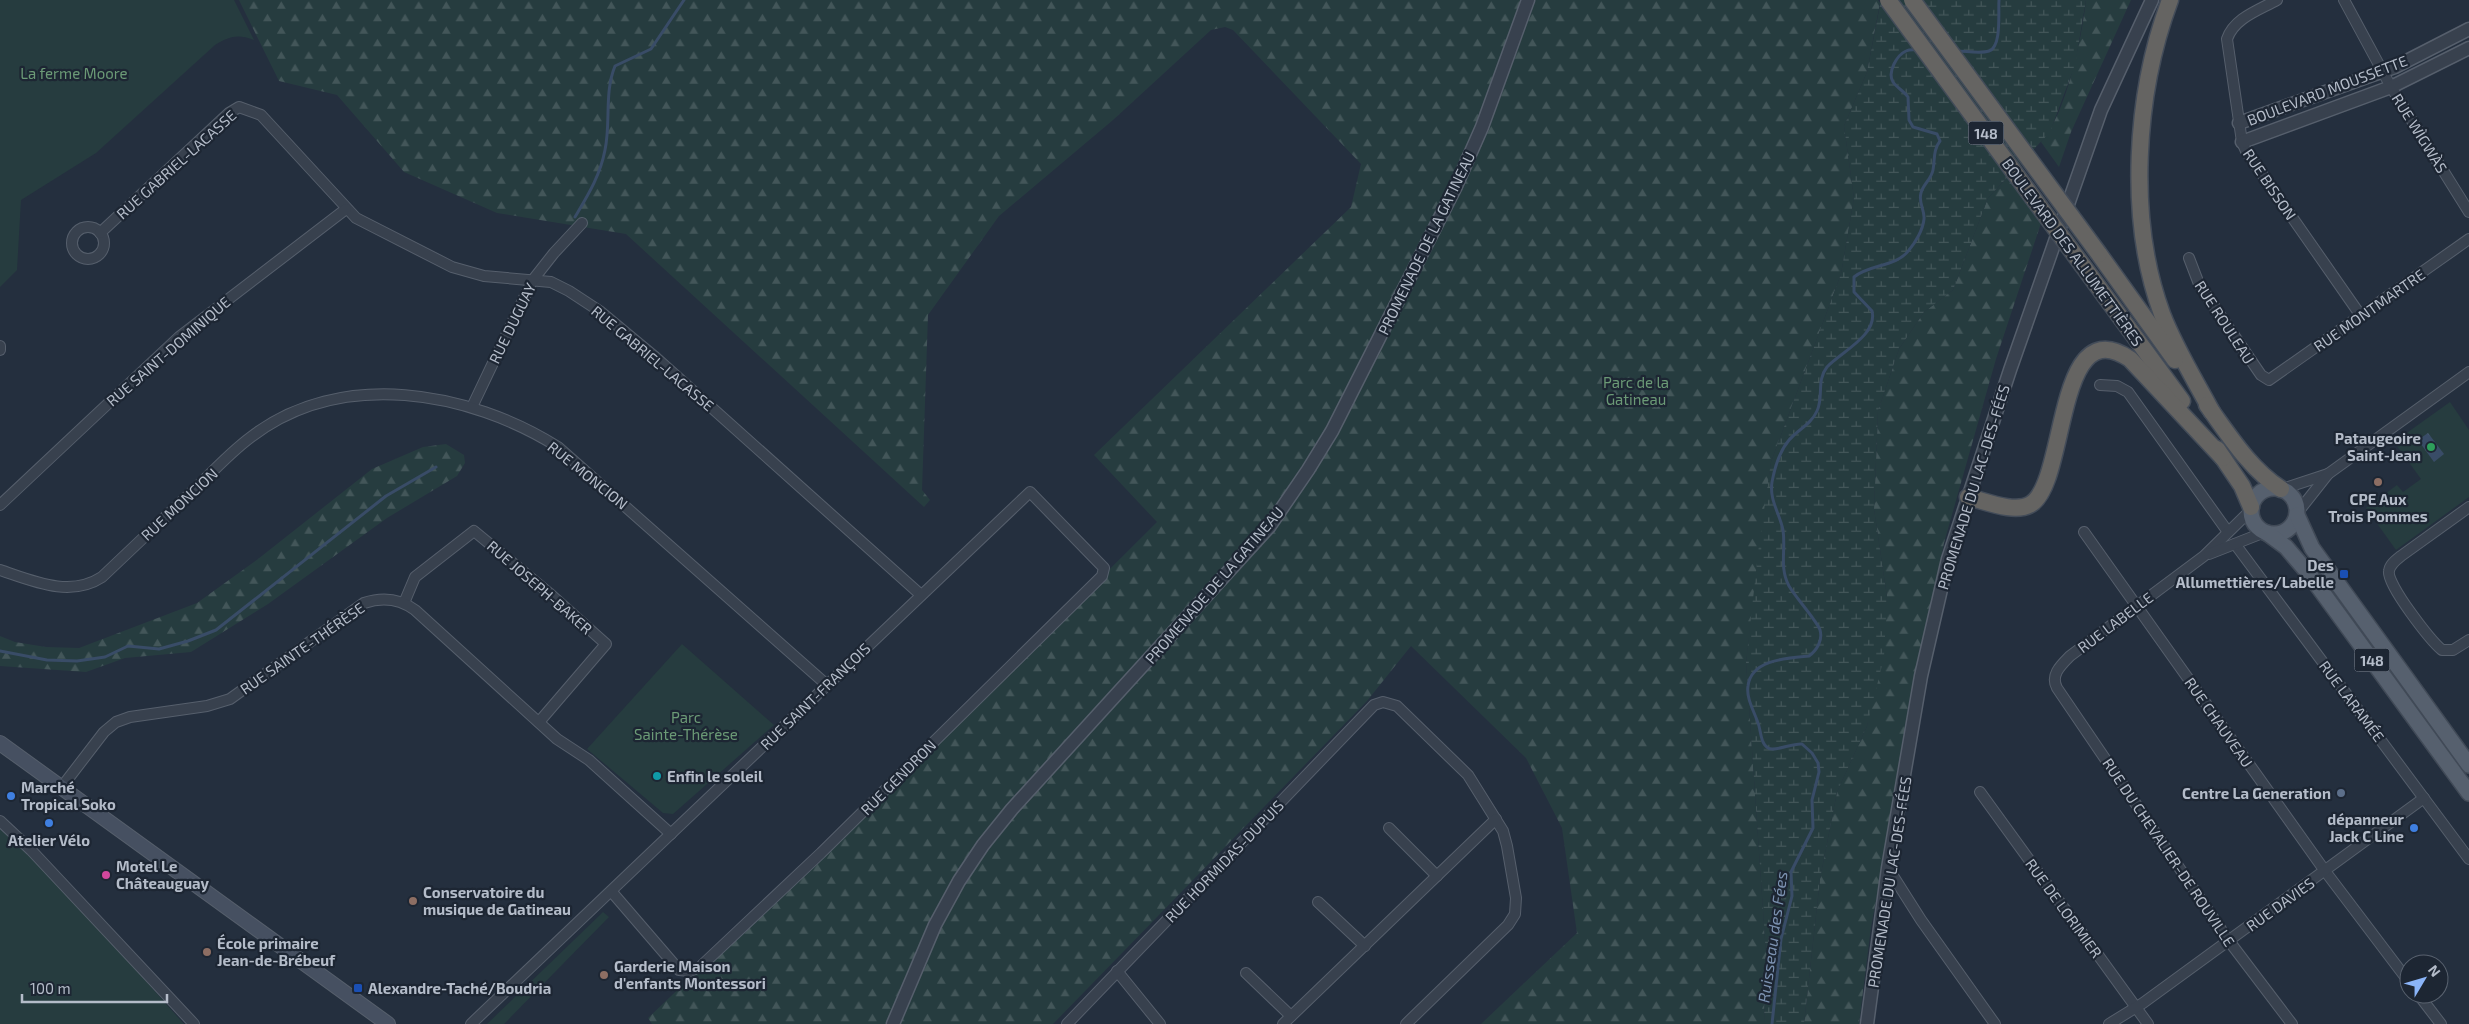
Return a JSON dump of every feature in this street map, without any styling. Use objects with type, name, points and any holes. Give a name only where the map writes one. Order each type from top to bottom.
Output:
[{"type":"highway","name":"BOULEVARD DES ALLUMETTIÈRES","points":[[1888,0],[2223,458],[2242,486],[2251,508]]},
{"type":"highway","name":"BOULEVARD DES ALLUMETTIÈRES","points":[[1912,0],[2249,462],[2281,489]]},
{"type":"highway","points":[[2170,0],[2156,49],[2144,114],[2139,179],[2140,217],[2149,273],[2162,314],[2181,355],[2212,412]]},
{"type":"highway","points":[[1968,496],[2009,507],[2022,507],[2036,500],[2046,481],[2076,371],[2089,356],[2102,350],[2116,352],[2130,359],[2223,458]]},
{"type":"main road","points":[[2274,488],[2281,489],[2295,500],[2297,513],[2295,522],[2283,532],[2266,533],[2253,521],[2251,508],[2253,500],[2262,491],[2274,488]]},
{"type":"main road","name":"148","points":[[2297,513],[2312,548],[2469,765]]},
{"type":"main road","name":"148","points":[[2266,533],[2286,547],[2309,574],[2469,793]]},
{"type":"main road","points":[[0,743],[388,1024]]},
{"type":"street","name":"PROMENADE DE LA GATINEAU","points":[[893,1024],[939,917],[966,869],[988,839],[1048,768],[1256,542],[1308,470],[1332,431],[1456,186],[1482,127],[1528,0]]},
{"type":"street","name":"PROMENADE DU LAC-DES-FÉES","points":[[1867,1024],[1888,868],[1921,676],[1948,560],[1968,496],[2101,110],[2152,0]]},
{"type":"street","name":"RUE BISSON","points":[[2278,0],[2246,16],[2229,32],[2227,48],[2242,142],[2246,151],[2361,316]]},
{"type":"street","name":"RUE WÌGWÀS","points":[[2344,0],[2382,72],[2469,212]]},
{"type":"street","name":"BOULEVARD MOUSSETTE","points":[[2239,123],[2382,72],[2469,29]]},
{"type":"street","name":"BOULEVARD MOUSSETTE","points":[[2242,142],[2391,87],[2469,48]]},
{"type":"street","name":"RUE GABRIEL-LACASSE","points":[[100,233],[229,113],[239,107],[261,116],[356,218],[452,267],[484,276],[551,282],[564,288],[633,338],[921,595]]},
{"type":"street","name":"RUE SAINT-DOMINIQUE","points":[[0,505],[159,354],[214,309],[346,208]]},
{"type":"street","name":"RUE DUGUAY","points":[[472,407],[532,281],[554,253],[582,223]]},
{"type":"street","name":"RUE MONTMARTRE","points":[[2269,380],[2469,239]]},
{"type":"street","name":"RUE ROULEAU","points":[[2189,258],[2199,284],[2260,375],[2269,380]]},
{"type":"street","points":[[2297,513],[2328,474],[2469,372]]},
{"type":"street","points":[[2100,385],[2117,386],[2128,392],[2228,532]]},
{"type":"street","name":"RUE MONCION","points":[[0,570],[56,587],[69,588],[92,583],[252,436],[280,419],[319,403],[352,396],[394,395],[421,397],[472,407],[520,425],[570,456],[827,685]]},
{"type":"street","points":[[2281,489],[2328,474]]},
{"type":"street","name":"RUE SAINT-FRANÇOIS","points":[[470,1024],[1030,492]]},
{"type":"street","name":"RUE GENDRON","points":[[610,891],[679,970],[690,972],[700,967],[820,853],[1102,576],[1104,568],[1030,492]]},
{"type":"street","points":[[2469,507],[2401,556],[2389,569],[2391,581],[2413,614],[2442,650],[2453,650],[2469,640]]},
{"type":"street","name":"RUE LABELLE","points":[[2055,675],[2070,656],[2204,556],[2251,508]]},
{"type":"street","name":"RUE JOSEPH-BAKER","points":[[404,603],[415,577],[474,531],[549,593],[606,644],[539,722]]},
{"type":"street","name":"RUE CHAUVEAU","points":[[2084,532],[2325,871],[2399,969]]},
{"type":"street","name":"RUE LABELLE","points":[[2204,556],[2266,533]]},
{"type":"street","name":"RUE LARAMÉE","points":[[2236,544],[2469,859]]},
{"type":"street","name":"RUE SAINTE-THÉRÈSE","points":[[61,788],[104,732],[116,722],[130,717],[201,708],[230,699],[364,603],[389,600],[404,603]]},
{"type":"street","points":[[404,603],[415,610],[564,744],[589,760],[671,834]]},
{"type":"street","name":"RUE DU CHEVALIER-DE ROUVILLE","points":[[2055,675],[2057,688],[2229,941],[2292,1024]]},
{"type":"street","name":"RUE HORMIDAS-DUPUIS","points":[[1067,1024],[1374,706],[1383,702],[1397,706],[1468,775],[1496,819]]},
{"type":"street","name":"RUE DE LORIMIER","points":[[1980,792],[2148,1024]]},
{"type":"street","name":"RUE DAVIES","points":[[2109,1024],[2136,1008],[2424,798]]},
{"type":"street","points":[[1283,1024],[1496,819],[1508,846],[1516,898],[1515,914],[1508,925],[1406,1024]]},
{"type":"street","points":[[0,821],[31,850],[194,1024]]},
{"type":"street","points":[[1389,828],[1437,876]]},
{"type":"street","points":[[1888,868],[1920,920],[1994,1024]]},
{"type":"street","points":[[1318,902],[1365,946]]},
{"type":"street","points":[[1117,971],[1160,1024]]},
{"type":"street","points":[[1246,973],[1291,1016]]},
{"type":"street","points":[[2426,1004],[2441,1024]]},
{"type":"green space","name":"La ferme Moore","points":[[0,0],[234,0],[254,40],[234,37],[215,45],[96,153],[21,200],[17,270],[0,287]]},
{"type":"green space","name":"Parc de la Gatineau","points":[[239,0],[1878,0],[1880,3],[1867,72],[1844,126],[1854,198],[1841,274],[1771,462],[1746,662],[1766,954],[1764,1024],[1481,1024],[1577,933],[1562,828],[1526,758],[1411,646],[1367,701],[1053,1024],[652,1024],[648,1018],[918,760],[1157,522],[1094,455],[1351,207],[1361,164],[1233,30],[1225,27],[1211,30],[1113,120],[999,216],[928,315],[922,490],[930,500],[924,507],[626,234],[497,213],[404,172],[337,95],[279,81]]},
{"type":"green space","points":[[1881,0],[2086,0],[2075,65],[2050,132],[1988,198],[1953,290],[1924,312],[1899,349],[1878,411],[1874,509],[1887,597],[1884,657],[1867,726],[1837,792],[1820,879],[1804,1024],[1764,1024],[1766,954],[1746,662],[1759,545],[1771,462],[1841,274],[1854,198],[1844,126],[1867,72]]},
{"type":"green space","points":[[2086,0],[2131,0],[2071,132],[2059,167],[2041,142],[2050,130],[2065,95],[2077,54]]},
{"type":"green space","points":[[2009,176],[2042,220],[1996,359],[1944,543],[1871,927],[1859,1024],[1804,1024],[1820,879],[1837,792],[1867,726],[1887,597],[1874,509],[1878,411],[1899,349],[1924,312],[1953,290],[1988,198]]},
{"type":"green space","points":[[2450,402],[2469,430],[2469,497],[2396,550],[2366,508],[2397,485],[2403,492],[2421,479],[2394,442]]},
{"type":"green space","points":[[446,444],[464,455],[465,463],[457,476],[387,518],[268,604],[191,652],[125,658],[86,672],[0,666],[0,636],[15,642],[46,647],[79,648],[197,603],[258,559],[372,469],[423,447]]},
{"type":"green space","name":"Parc Sainte-Thérèse","points":[[682,644],[774,725],[673,814],[663,813],[587,749]]},
{"type":"green space","points":[[0,829],[25,851],[72,899],[184,1024],[0,1024]]},
{"type":"green space","points":[[603,912],[609,917],[504,1024],[487,1024]]},
{"type":"water","name":"Pataugeoire Saint-Jean","points":[[2428,433],[2444,454],[2434,462],[2418,440]]},
{"type":"waterway","points":[[575,217],[593,185],[603,159],[607,139],[610,87],[615,66],[651,49],[684,0]]},
{"type":"waterway","name":"Ruisseau des Fées","points":[[1957,51],[1981,52],[1989,51],[1993,48],[1998,36],[1999,0]]},
{"type":"waterway","name":"Ruisseau des Fées","points":[[1772,1024],[1781,939],[1792,896],[1791,872],[1813,828],[1812,800],[1819,772],[1818,763],[1812,753],[1802,744],[1775,749],[1765,746],[1749,700],[1748,686],[1751,677],[1763,665],[1782,659],[1809,656],[1815,651],[1821,637],[1818,626],[1792,591],[1786,579],[1783,565],[1783,530],[1773,501],[1772,482],[1782,450],[1817,411],[1822,378],[1827,367],[1857,342],[1869,328],[1872,320],[1872,311],[1854,292],[1854,277],[1904,256],[1914,244],[1922,228],[1924,216],[1920,200],[1921,193],[1932,173],[1935,151],[1940,141],[1937,134],[1913,127],[1909,120],[1908,97],[1896,86],[1891,78],[1896,60],[1906,51],[1919,50]]},
{"type":"waterway","points":[[0,651],[47,660],[77,661],[105,657],[128,646],[159,649],[188,641],[216,630],[386,496],[436,467]]},
{"type":"place","name":"Pataugeoire Saint-Jean","points":[[2431,447]]},
{"type":"place","name":"CPE Aux Trois Pommes","points":[[2378,482]]},
{"type":"place","name":"Des Allumettières/Labelle","points":[[2344,574]]},
{"type":"place","name":"Enfin le soleil","points":[[657,776]]},
{"type":"place","name":"Centre La Generation","points":[[2341,793]]},
{"type":"place","name":"Marché Tropical Soko","points":[[11,796]]},
{"type":"place","name":"Atelier Vélo","points":[[49,823]]},
{"type":"place","name":"dépanneur Jack C Line","points":[[2414,828]]},
{"type":"place","name":"Motel Le Châteauguay","points":[[106,875]]},
{"type":"place","name":"Conservatoire du musique de Gatineau","points":[[413,901]]},
{"type":"place","name":"École primaire Jean-de-Brébeuf","points":[[207,952]]},
{"type":"place","name":"Garderie Maison d'enfants Montessori","points":[[604,975]]},
{"type":"place","name":"Alexandre-Taché/Boudria","points":[[358,988]]}]
